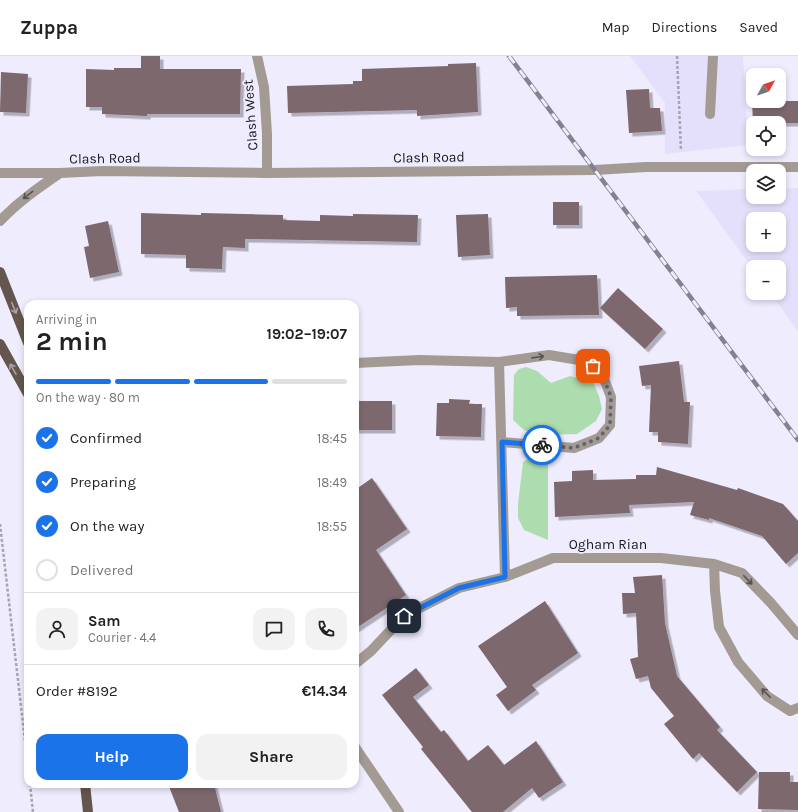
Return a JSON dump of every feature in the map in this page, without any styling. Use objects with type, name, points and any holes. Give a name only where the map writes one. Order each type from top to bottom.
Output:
[{"type":"main road","points":[[0,272],[24,333]]},
{"type":"main road","points":[[0,344],[24,387]]},
{"type":"main road","points":[[85,788],[88,812]]},
{"type":"street","name":"Clash West","points":[[257,56],[264,87],[267,134],[267,173]]},
{"type":"street","points":[[710,114],[713,56]]},
{"type":"street","name":"Clash Road","points":[[0,173],[102,171],[267,173],[595,170],[681,167],[798,167]]},
{"type":"street","name":"Clash Road","points":[[0,221],[25,197],[60,173]]},
{"type":"street","points":[[359,363],[419,360],[499,362],[549,355],[585,361],[601,371],[611,397],[610,425],[599,438],[574,448],[502,442]]},
{"type":"street","points":[[499,362],[505,577]]},
{"type":"street","name":"Ogham Rian","points":[[359,661],[371,652],[404,616],[459,588],[505,577],[553,558],[661,558],[714,564],[742,573],[772,603],[798,635]]},
{"type":"street","points":[[714,564],[719,627],[738,662],[767,696],[790,711],[798,708]]},
{"type":"street","points":[[359,753],[399,812]]},
{"type":"path","points":[[678,56],[681,167]]},
{"type":"path","points":[[0,524],[24,731]]},
{"type":"path","points":[[30,788],[33,812]]},
{"type":"shaded area","points":[[630,56],[743,56],[746,116],[746,145],[665,154],[665,103]]},
{"type":"shaded area","points":[[798,188],[798,331],[775,300],[786,300],[786,260],[746,260],[696,191],[746,189],[746,204],[786,204],[786,189]]},
{"type":"green space","points":[[526,367],[537,371],[551,383],[570,376],[593,382],[599,396],[602,409],[596,421],[577,434],[541,435],[524,430],[513,420],[514,375],[519,369]]},
{"type":"green space","points":[[548,454],[548,540],[524,530],[518,518],[518,504],[523,462],[531,457]]},
{"type":"building","points":[[141,56],[160,56],[160,69],[241,69],[240,114],[147,114],[147,116],[102,114],[102,107],[86,107],[86,69],[114,70],[114,68],[141,68]]},
{"type":"building","points":[[476,63],[478,112],[417,116],[417,110],[288,113],[287,86],[353,84],[353,81],[362,81],[362,69],[448,66],[448,64]]},
{"type":"building","points":[[1,72],[28,74],[26,113],[0,112]]},
{"type":"building","points":[[649,89],[650,108],[660,108],[662,131],[629,133],[626,90]]},
{"type":"building","points":[[786,101],[798,101],[798,123],[786,123],[786,116],[753,116],[752,108],[786,108]]},
{"type":"building","points":[[553,202],[579,202],[579,225],[553,225]]},
{"type":"building","points":[[141,213],[283,215],[283,220],[320,221],[320,215],[418,215],[417,242],[245,239],[245,248],[223,247],[222,269],[186,268],[186,255],[141,254]]},
{"type":"building","points":[[488,214],[490,255],[458,257],[456,215]]},
{"type":"building","points":[[108,221],[119,272],[90,278],[84,247],[89,246],[85,226]]},
{"type":"building","points":[[597,275],[599,315],[517,316],[517,307],[506,308],[505,277]]},
{"type":"building","points":[[618,288],[663,329],[645,349],[600,308]]},
{"type":"building","points":[[679,361],[684,402],[690,402],[688,444],[658,442],[658,432],[649,432],[651,385],[642,386],[639,366]]},
{"type":"building","points":[[449,399],[470,400],[469,404],[482,404],[481,437],[436,436],[437,403],[449,403]]},
{"type":"building","points":[[359,401],[392,401],[392,430],[359,430]]},
{"type":"building","points":[[657,467],[737,490],[738,488],[783,504],[798,521],[798,553],[786,564],[762,536],[709,518],[709,520],[690,515],[694,502],[629,505],[630,513],[555,517],[554,482],[572,481],[572,471],[593,470],[593,480],[636,479],[636,475],[656,475]]},
{"type":"building","points":[[372,478],[407,529],[376,550],[406,595],[359,626],[359,487]]},
{"type":"building","points":[[662,575],[665,623],[677,676],[720,727],[717,730],[757,772],[737,792],[699,753],[693,759],[664,724],[674,716],[651,688],[648,676],[636,679],[630,659],[638,657],[636,613],[623,614],[622,593],[635,593],[633,577]]},
{"type":"building","points":[[545,601],[578,653],[532,685],[536,690],[508,711],[496,695],[507,687],[478,646]]},
{"type":"building","points":[[416,668],[429,685],[413,697],[441,732],[444,730],[468,761],[488,745],[504,765],[536,741],[563,782],[539,798],[532,788],[503,812],[472,812],[421,749],[423,747],[382,695]]},
{"type":"building","points":[[759,772],[790,772],[790,782],[798,782],[798,810],[758,809]]},
{"type":"building","points":[[170,788],[215,788],[221,812],[179,812]]},
{"type":"railway","points":[[509,56],[798,440]]},
{"type":"way so far","points":[[542,445],[574,448],[599,438],[610,425],[611,397],[601,371],[593,366]]},
{"type":"route","points":[[404,616],[459,588],[505,577],[502,442],[542,445]]}]
